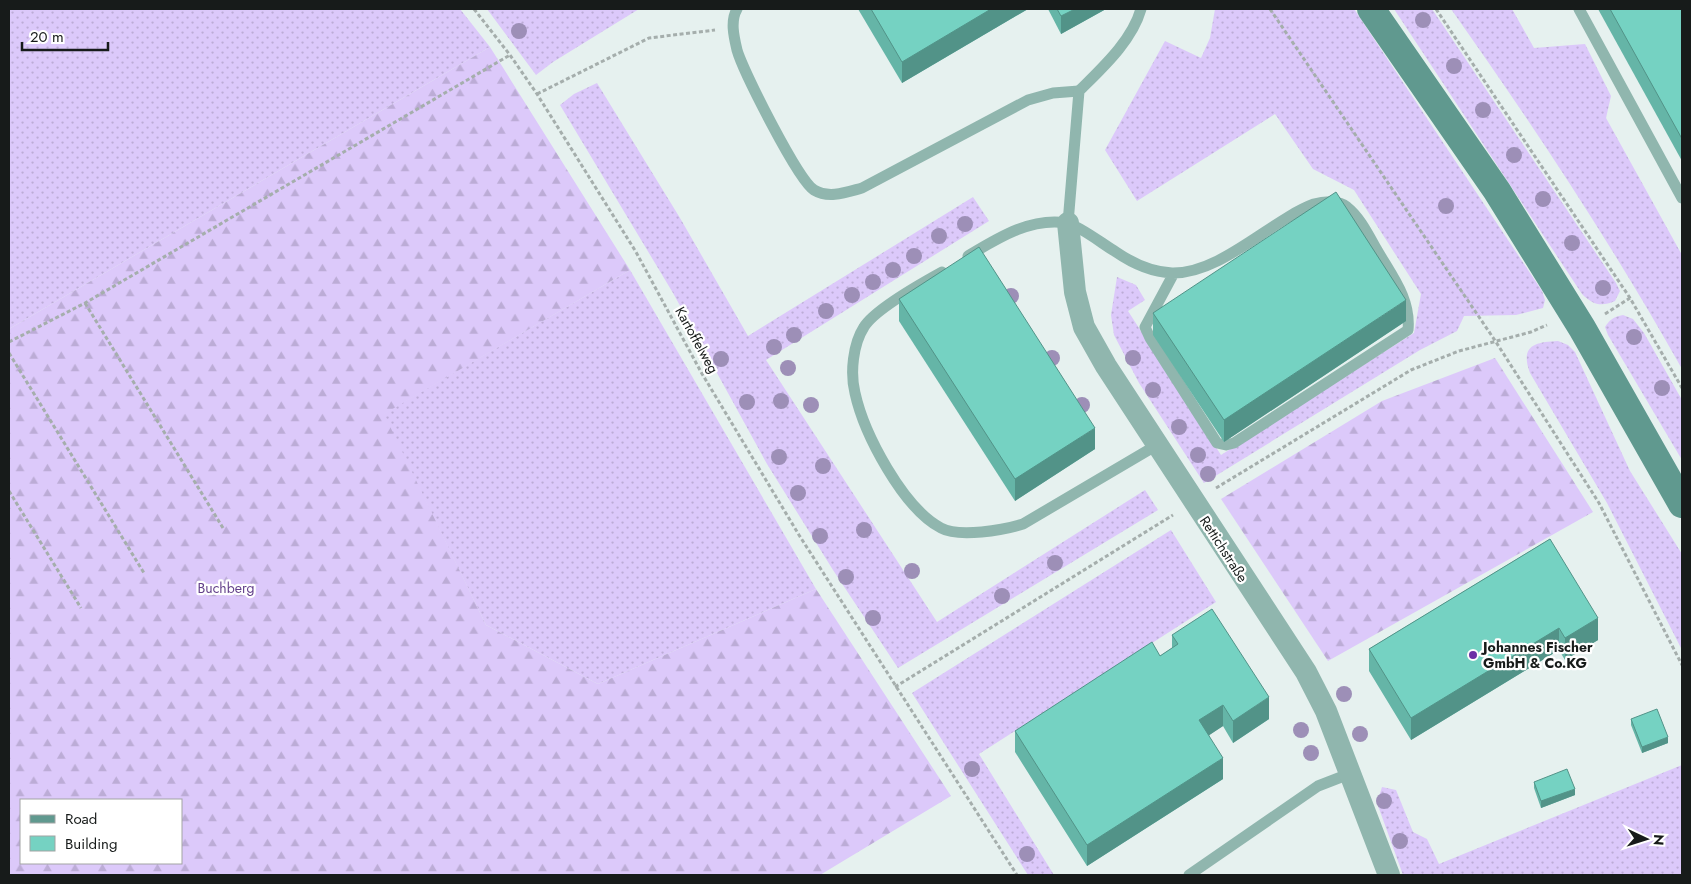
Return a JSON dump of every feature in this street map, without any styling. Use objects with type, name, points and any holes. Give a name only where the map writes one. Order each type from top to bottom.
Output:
[{"type":"main road","points":[[1371,9],[1497,192],[1573,314],[1682,504]]},
{"type":"street","name":"Rettichstraße","points":[[1068,224],[1075,292],[1084,327],[1106,366],[1306,672],[1326,711],[1389,875]]},
{"type":"lane","points":[[737,9],[733,28],[738,52],[766,111],[802,179],[814,190],[826,194],[838,194],[862,188],[1028,100],[1054,93],[1079,92]]},
{"type":"lane","points":[[1068,224],[1079,92],[1103,67],[1126,38],[1141,9]]},
{"type":"lane","points":[[1579,9],[1682,198]]},
{"type":"lane","points":[[1157,445],[1023,524],[1000,532],[977,533],[943,529],[920,513],[892,475],[862,420],[854,391],[854,352],[865,326],[889,305],[1007,233],[1025,227],[1048,223],[1068,224],[1128,260],[1157,271],[1174,273],[1192,270],[1227,256],[1298,212],[1329,201],[1346,206],[1365,228],[1404,299],[1409,315],[1408,330],[1234,443],[1226,445],[1217,443],[1150,338],[1145,327],[1174,273]]},
{"type":"lane","points":[[1190,875],[1318,786],[1349,774]]},
{"type":"path","name":"Kartoffelweg","points":[[474,9],[510,55],[537,94],[636,252],[701,372],[793,526],[1017,875]]},
{"type":"path","points":[[1270,9],[1496,342],[1599,503],[1682,666]]},
{"type":"path","points":[[1436,9],[1630,298],[1682,388]]},
{"type":"path","points":[[537,94],[649,38],[678,33],[733,28]]},
{"type":"path","points":[[9,342],[84,303],[510,55]]},
{"type":"path","points":[[84,303],[223,528]]},
{"type":"path","points":[[895,687],[1411,370],[1459,351],[1531,332],[1573,314]]},
{"type":"path","points":[[9,353],[144,573]]},
{"type":"path","points":[[9,491],[81,608]]},
{"type":"green space","points":[[9,9],[460,9],[490,47],[9,329]]},
{"type":"green space","points":[[487,9],[639,9],[553,62],[536,75]]},
{"type":"green space","points":[[1215,9],[1354,9],[1542,291],[1545,300],[1543,308],[1516,315],[1464,316],[1457,331],[1420,350],[1204,483],[1139,383],[1114,335],[1111,315],[1117,277],[1136,285],[1145,300],[1128,311],[1221,455],[1414,333],[1421,294],[1354,190],[1313,169],[1275,114],[1137,201],[1105,150],[1165,41],[1201,58],[1210,38]]},
{"type":"green space","points":[[1394,9],[1432,9],[1616,283],[1620,291],[1615,301],[1597,304],[1582,294]]},
{"type":"green space","points":[[1451,9],[1512,9],[1534,48],[1585,44],[1611,96],[1606,118],[1682,255],[1682,369],[1600,231],[1512,97]]},
{"type":"green space","name":"Buchberg","points":[[490,47],[630,270],[384,414],[486,625],[598,684],[816,589],[951,796],[820,875],[9,875],[9,329]]},
{"type":"green space","points":[[597,83],[680,218],[748,336],[973,197],[989,221],[766,360],[937,622],[1145,490],[1158,510],[898,668],[833,570],[767,464],[673,293],[560,105],[574,94]]},
{"type":"green space","points":[[630,270],[816,589],[598,684],[486,625],[383,414]]},
{"type":"green space","points":[[1623,315],[1633,319],[1644,333],[1682,400],[1682,460],[1608,335],[1605,327],[1607,324],[1612,319]]},
{"type":"green space","points":[[1558,341],[1568,345],[1575,352],[1630,471],[1682,554],[1682,650],[1607,503],[1530,373],[1527,357],[1531,347],[1536,344]]},
{"type":"green space","points":[[1495,358],[1593,512],[1328,661],[1221,499],[1382,401]]},
{"type":"green space","points":[[1171,530],[1216,602],[979,754],[1054,875],[1028,875],[912,693]]},
{"type":"green space","points":[[1682,765],[1682,875],[1403,875],[1377,803],[1382,787],[1396,790],[1413,832],[1427,839],[1439,864]]},
{"type":"building","points":[[871,9],[991,9],[902,62]]},
{"type":"building","points":[[1057,9],[1075,9],[1061,16]]},
{"type":"building","points":[[1610,9],[1682,9],[1682,139],[1681,137]]},
{"type":"building","points":[[1336,192],[1406,300],[1224,420],[1153,313]]},
{"type":"building","points":[[979,247],[1095,428],[1015,479],[899,299]]},
{"type":"building","name":"Johannes Fischer GmbH & Co.KG","points":[[1550,539],[1598,618],[1565,638],[1559,628],[1411,718],[1369,649]]},
{"type":"building","points":[[1212,609],[1269,697],[1233,721],[1223,705],[1199,720],[1223,758],[1087,845],[1015,731],[1152,642],[1160,656],[1178,644],[1172,635]]},
{"type":"building","points":[[1657,709],[1668,737],[1642,747],[1631,719]]},
{"type":"building","points":[[1567,769],[1575,789],[1541,801],[1534,782]]},
{"type":"place","name":"Johannes Fischer GmbH & Co.KG","points":[[1473,655]]}]
